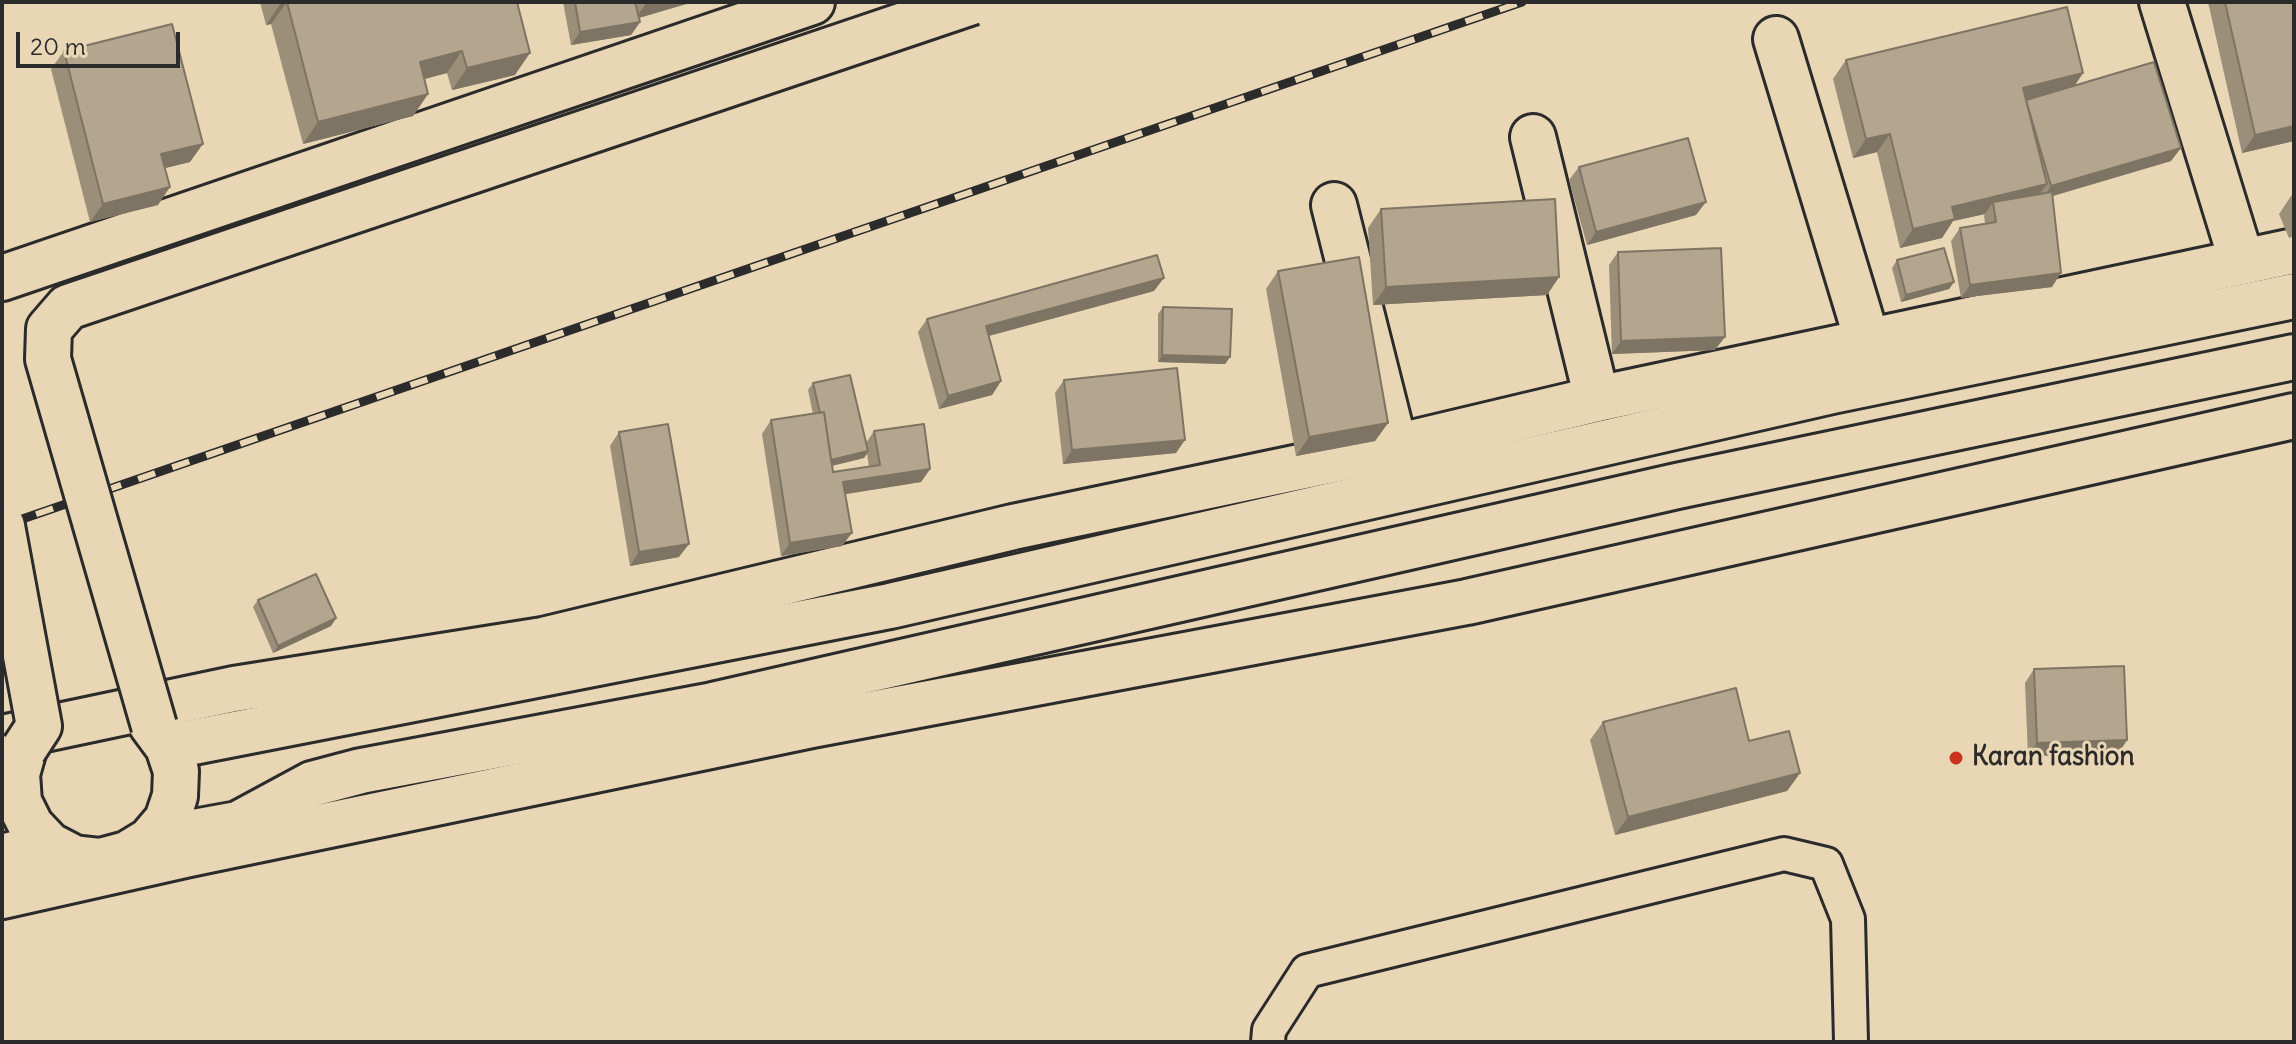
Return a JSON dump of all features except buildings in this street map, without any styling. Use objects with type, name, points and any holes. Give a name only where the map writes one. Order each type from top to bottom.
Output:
[{"type":"street","points":[[2,278],[812,2]]},
{"type":"street","points":[[2,526],[19,802],[31,826],[49,845],[74,858],[101,861],[127,854],[150,840],[167,820],[175,796],[176,771],[161,737],[48,359],[49,329],[68,307],[972,2]]},
{"type":"street","points":[[2162,2],[2242,262]]},
{"type":"street","points":[[1776,39],[1868,343]]},
{"type":"street","points":[[1533,137],[1597,399]]},
{"type":"street","points":[[1334,205],[1395,447]]},
{"type":"street","points":[[15,754],[234,689],[543,640],[1013,527],[2294,251]]},
{"type":"street","points":[[161,737],[890,606],[1832,391],[2294,296]]},
{"type":"street","points":[[150,840],[238,824],[312,784],[361,771],[713,705],[1677,486],[2294,357]]},
{"type":"street","points":[[2,896],[189,854],[812,725],[1467,602],[2294,416]]},
{"type":"street","points":[[15,754],[59,711],[84,703],[109,703],[133,711],[161,737]]},
{"type":"street","points":[[2,857],[49,845]]},
{"type":"lane","points":[[1268,1042],[1269,1030],[1307,971],[1784,854],[1826,864],[1848,919],[1851,1042]]},
{"type":"railway","points":[[2,526],[1522,2]]},
{"type":"place","name":"Karan fashion","points":[[1956,758]]}]
